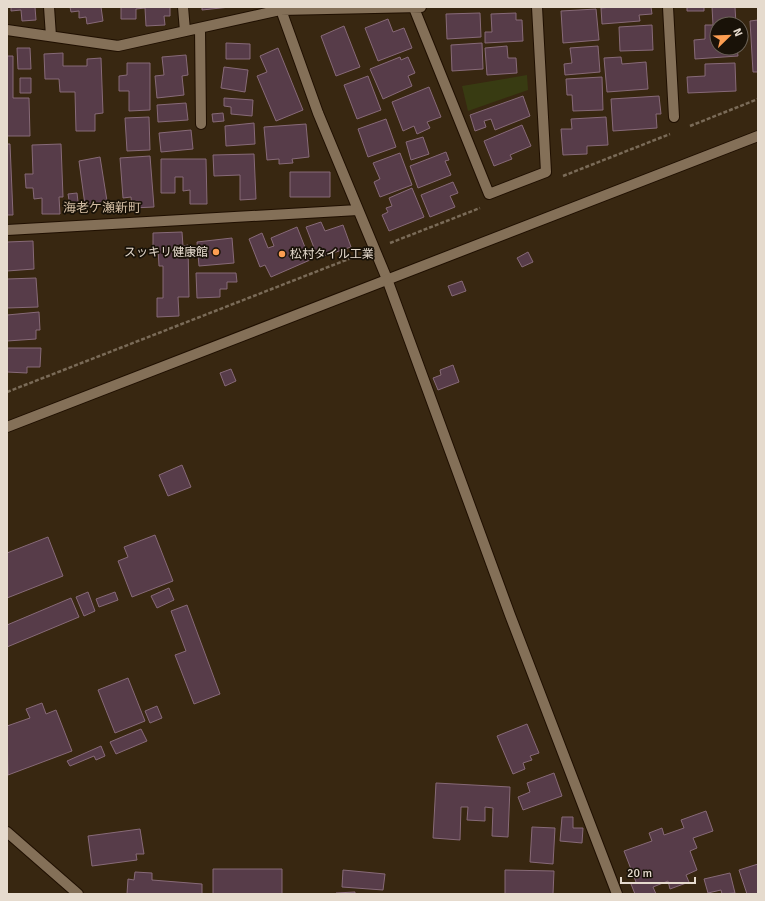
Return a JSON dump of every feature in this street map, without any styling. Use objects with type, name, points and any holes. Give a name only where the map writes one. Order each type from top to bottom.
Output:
[{"type":"street","points":[[49,7],[51,36]]},
{"type":"street","points":[[183,7],[185,31]]},
{"type":"street","points":[[7,30],[118,46],[200,28],[280,8],[418,7],[489,194],[546,172],[537,7]]},
{"type":"street","points":[[668,7],[674,117]]},
{"type":"street","points":[[280,8],[318,113],[386,279],[510,615],[617,894]]},
{"type":"street","points":[[200,28],[201,124]]},
{"type":"street","points":[[7,426],[758,136]]},
{"type":"street","points":[[7,230],[358,210]]},
{"type":"street","points":[[7,832],[78,894]]},
{"type":"green space","points":[[527,75],[528,90],[468,111],[462,86]]},
{"type":"building","points":[[11,7],[35,7],[36,20],[22,21],[21,10],[11,11]]},
{"type":"building","points":[[70,7],[101,7],[103,21],[87,24],[86,17],[79,18],[79,11],[71,12]]},
{"type":"building","points":[[121,7],[170,7],[170,16],[164,16],[165,25],[146,26],[145,8],[136,9],[136,19],[121,19]]},
{"type":"building","points":[[202,7],[230,7],[202,10]]},
{"type":"building","points":[[651,7],[652,14],[639,15],[640,21],[602,24],[601,8]]},
{"type":"building","points":[[687,7],[704,7],[704,11],[687,11]]},
{"type":"building","points":[[712,7],[735,7],[736,16],[712,16]]},
{"type":"building","points":[[596,9],[599,40],[563,43],[561,11]]},
{"type":"building","points":[[480,13],[481,37],[447,39],[446,14]]},
{"type":"building","points":[[516,13],[516,20],[522,20],[523,41],[485,43],[485,32],[492,32],[491,14]]},
{"type":"building","points":[[388,19],[393,32],[404,28],[412,48],[378,61],[365,28]]},
{"type":"building","points":[[758,20],[758,72],[753,72],[750,21]]},
{"type":"building","points":[[652,25],[653,50],[620,51],[619,27]]},
{"type":"building","points":[[705,25],[709,25],[709,56],[738,56],[695,59],[694,40],[705,39]]},
{"type":"building","points":[[344,26],[360,67],[336,76],[321,36]]},
{"type":"building","points":[[226,43],[250,44],[250,59],[226,59]]},
{"type":"building","points":[[482,43],[483,69],[452,71],[451,45]]},
{"type":"building","points":[[507,46],[508,58],[516,58],[517,73],[487,75],[485,48]]},
{"type":"building","points":[[598,46],[600,72],[565,75],[564,64],[572,63],[570,48]]},
{"type":"building","points":[[17,48],[30,48],[31,69],[18,69]]},
{"type":"building","points":[[278,48],[303,110],[276,121],[257,76],[267,72],[260,56]]},
{"type":"building","points":[[63,53],[63,66],[87,66],[87,59],[101,58],[103,113],[95,114],[95,131],[76,131],[75,92],[60,92],[59,79],[45,79],[44,54]]},
{"type":"building","points":[[186,55],[188,75],[182,76],[184,95],[157,98],[155,76],[164,75],[162,57]]},
{"type":"building","points":[[7,56],[13,56],[13,98],[29,98],[30,136],[7,136]]},
{"type":"building","points":[[400,57],[401,60],[408,57],[415,73],[408,76],[412,86],[383,99],[370,69]]},
{"type":"building","points":[[621,57],[622,64],[646,62],[648,89],[607,92],[604,58]]},
{"type":"building","points":[[127,63],[150,63],[150,110],[129,111],[129,91],[119,91],[119,76],[127,75]]},
{"type":"building","points":[[735,63],[736,91],[688,93],[687,77],[705,76],[705,64]]},
{"type":"building","points":[[224,67],[248,70],[245,92],[221,88]]},
{"type":"building","points":[[368,76],[381,110],[357,119],[344,85]]},
{"type":"building","points":[[602,77],[603,110],[573,111],[572,95],[567,95],[566,79]]},
{"type":"building","points":[[20,78],[31,78],[31,93],[20,93]]},
{"type":"building","points":[[429,87],[441,117],[427,122],[430,128],[417,134],[414,126],[403,131],[392,102]]},
{"type":"building","points":[[523,96],[530,116],[495,130],[491,119],[484,121],[486,127],[475,131],[470,115]]},
{"type":"building","points":[[659,96],[661,114],[656,114],[657,128],[613,131],[611,99]]},
{"type":"building","points":[[224,98],[253,100],[252,116],[231,114],[231,107],[224,106]]},
{"type":"building","points":[[186,103],[188,120],[158,122],[157,105]]},
{"type":"building","points":[[223,113],[224,121],[213,122],[212,114]]},
{"type":"building","points":[[149,117],[150,150],[127,151],[125,118]]},
{"type":"building","points":[[606,117],[608,145],[587,146],[587,154],[563,155],[561,129],[572,129],[571,119]]},
{"type":"building","points":[[386,119],[396,147],[368,157],[358,129]]},
{"type":"building","points":[[254,123],[255,144],[226,146],[225,126]]},
{"type":"building","points":[[306,124],[309,157],[292,159],[293,163],[279,164],[279,159],[267,160],[264,127]]},
{"type":"building","points":[[522,125],[531,146],[510,155],[512,159],[494,166],[484,141]]},
{"type":"building","points":[[191,130],[193,149],[161,152],[159,133]]},
{"type":"building","points":[[423,137],[429,154],[411,160],[406,142]]},
{"type":"building","points":[[7,144],[10,144],[13,215],[7,215]]},
{"type":"building","points":[[61,144],[63,197],[59,197],[60,214],[42,214],[42,198],[34,199],[33,188],[26,188],[25,174],[33,174],[32,145]]},
{"type":"building","points":[[446,152],[449,160],[445,161],[451,175],[418,188],[410,166]]},
{"type":"building","points":[[400,153],[412,185],[380,197],[374,182],[380,179],[373,163]]},
{"type":"building","points":[[254,154],[256,199],[240,200],[240,175],[214,176],[213,155]]},
{"type":"building","points":[[150,156],[154,207],[132,208],[131,197],[123,198],[120,158]]},
{"type":"building","points":[[100,157],[107,201],[85,205],[79,161]]},
{"type":"building","points":[[161,159],[206,159],[207,204],[190,204],[190,190],[183,191],[183,177],[175,177],[175,193],[161,193]]},
{"type":"building","points":[[290,172],[330,172],[330,197],[290,197]]},
{"type":"building","points":[[453,182],[458,193],[450,196],[455,207],[430,217],[421,195]]},
{"type":"building","points":[[412,188],[424,217],[389,231],[382,215],[388,212],[386,208],[392,206],[389,198]]},
{"type":"building","points":[[77,193],[79,211],[71,212],[68,194]]},
{"type":"building","points":[[321,222],[325,231],[343,225],[351,247],[318,258],[306,227]]},
{"type":"building","name":"松村タイル工業","points":[[297,227],[310,260],[271,277],[265,265],[260,267],[249,239],[262,233],[268,248],[274,246],[271,238]]},
{"type":"building","points":[[182,232],[183,246],[188,245],[189,297],[178,297],[179,316],[157,317],[157,298],[163,298],[163,266],[159,266],[158,248],[153,248],[153,233]]},
{"type":"building","name":"スッキリ健康館","points":[[232,238],[234,263],[199,266],[197,242]]},
{"type":"building","points":[[33,241],[34,269],[7,271],[7,242]]},
{"type":"building","points":[[528,252],[533,262],[522,267],[517,258]]},
{"type":"building","points":[[196,273],[236,273],[237,282],[227,282],[227,289],[220,289],[220,297],[197,298]]},
{"type":"building","points":[[36,278],[38,307],[7,308],[7,279]]},
{"type":"building","points":[[462,281],[466,291],[452,296],[448,286]]},
{"type":"building","points":[[39,312],[40,330],[36,330],[36,339],[7,341],[7,315]]},
{"type":"building","points":[[7,348],[41,348],[40,367],[27,367],[27,373],[7,372]]},
{"type":"building","points":[[453,365],[459,382],[438,390],[433,378],[441,375],[440,370]]},
{"type":"building","points":[[231,369],[236,381],[225,386],[220,373]]},
{"type":"building","points":[[182,465],[191,487],[168,496],[159,475]]},
{"type":"building","points":[[155,535],[173,581],[132,597],[118,561],[128,557],[124,547]]},
{"type":"building","points":[[48,537],[63,576],[7,598],[7,553]]},
{"type":"building","points":[[169,588],[174,600],[157,608],[151,596]]},
{"type":"building","points":[[88,592],[95,611],[84,616],[76,597]]},
{"type":"building","points":[[115,592],[118,600],[99,607],[96,599]]},
{"type":"building","points":[[71,598],[79,617],[7,647],[7,625]]},
{"type":"building","points":[[187,605],[220,694],[194,704],[175,655],[186,651],[171,611]]},
{"type":"building","points":[[128,678],[145,721],[115,733],[98,690]]},
{"type":"building","points":[[42,703],[46,714],[56,710],[72,751],[8,775],[7,726],[30,718],[26,709]]},
{"type":"building","points":[[157,706],[162,718],[150,723],[145,711]]},
{"type":"building","points":[[527,724],[539,753],[530,756],[532,760],[523,763],[525,769],[513,774],[497,736]]},
{"type":"building","points":[[141,729],[147,741],[116,754],[110,742]]},
{"type":"building","points":[[101,746],[105,756],[96,760],[94,756],[70,766],[67,761]]},
{"type":"building","points":[[554,773],[562,796],[523,810],[518,797],[530,792],[527,783]]},
{"type":"building","points":[[436,783],[510,787],[508,837],[492,836],[493,808],[485,807],[485,821],[467,820],[468,807],[461,807],[460,840],[433,838]]},
{"type":"building","points":[[706,811],[713,831],[693,838],[697,848],[690,851],[697,870],[686,875],[689,882],[670,889],[668,881],[653,887],[656,894],[635,894],[631,884],[636,882],[624,851],[652,841],[649,833],[662,828],[664,835],[684,828],[681,820]]},
{"type":"building","points":[[562,817],[573,817],[573,828],[583,828],[582,843],[560,841]]},
{"type":"building","points":[[532,827],[555,828],[553,864],[530,862]]},
{"type":"building","points":[[140,829],[144,854],[136,854],[137,860],[92,866],[88,836]]},
{"type":"building","points":[[758,864],[758,894],[747,894],[739,870]]},
{"type":"building","points":[[213,869],[282,869],[282,894],[213,894]]},
{"type":"building","points":[[343,870],[385,874],[383,890],[342,887]]},
{"type":"building","points":[[505,870],[554,871],[553,894],[505,894]]},
{"type":"building","points":[[135,872],[152,873],[152,880],[202,884],[202,894],[127,894],[128,879],[134,880]]},
{"type":"building","points":[[730,873],[735,893],[722,894],[721,890],[708,893],[704,879]]},
{"type":"building","points":[[355,892],[355,894],[336,894],[336,893]]},
{"type":"place","name":"スッキリ健康館","points":[[216,252]]},
{"type":"place","name":"松村タイル工業","points":[[282,254]]},
{"type":"district","name":"海老ケ瀬新町","points":[[102,208]]}]
